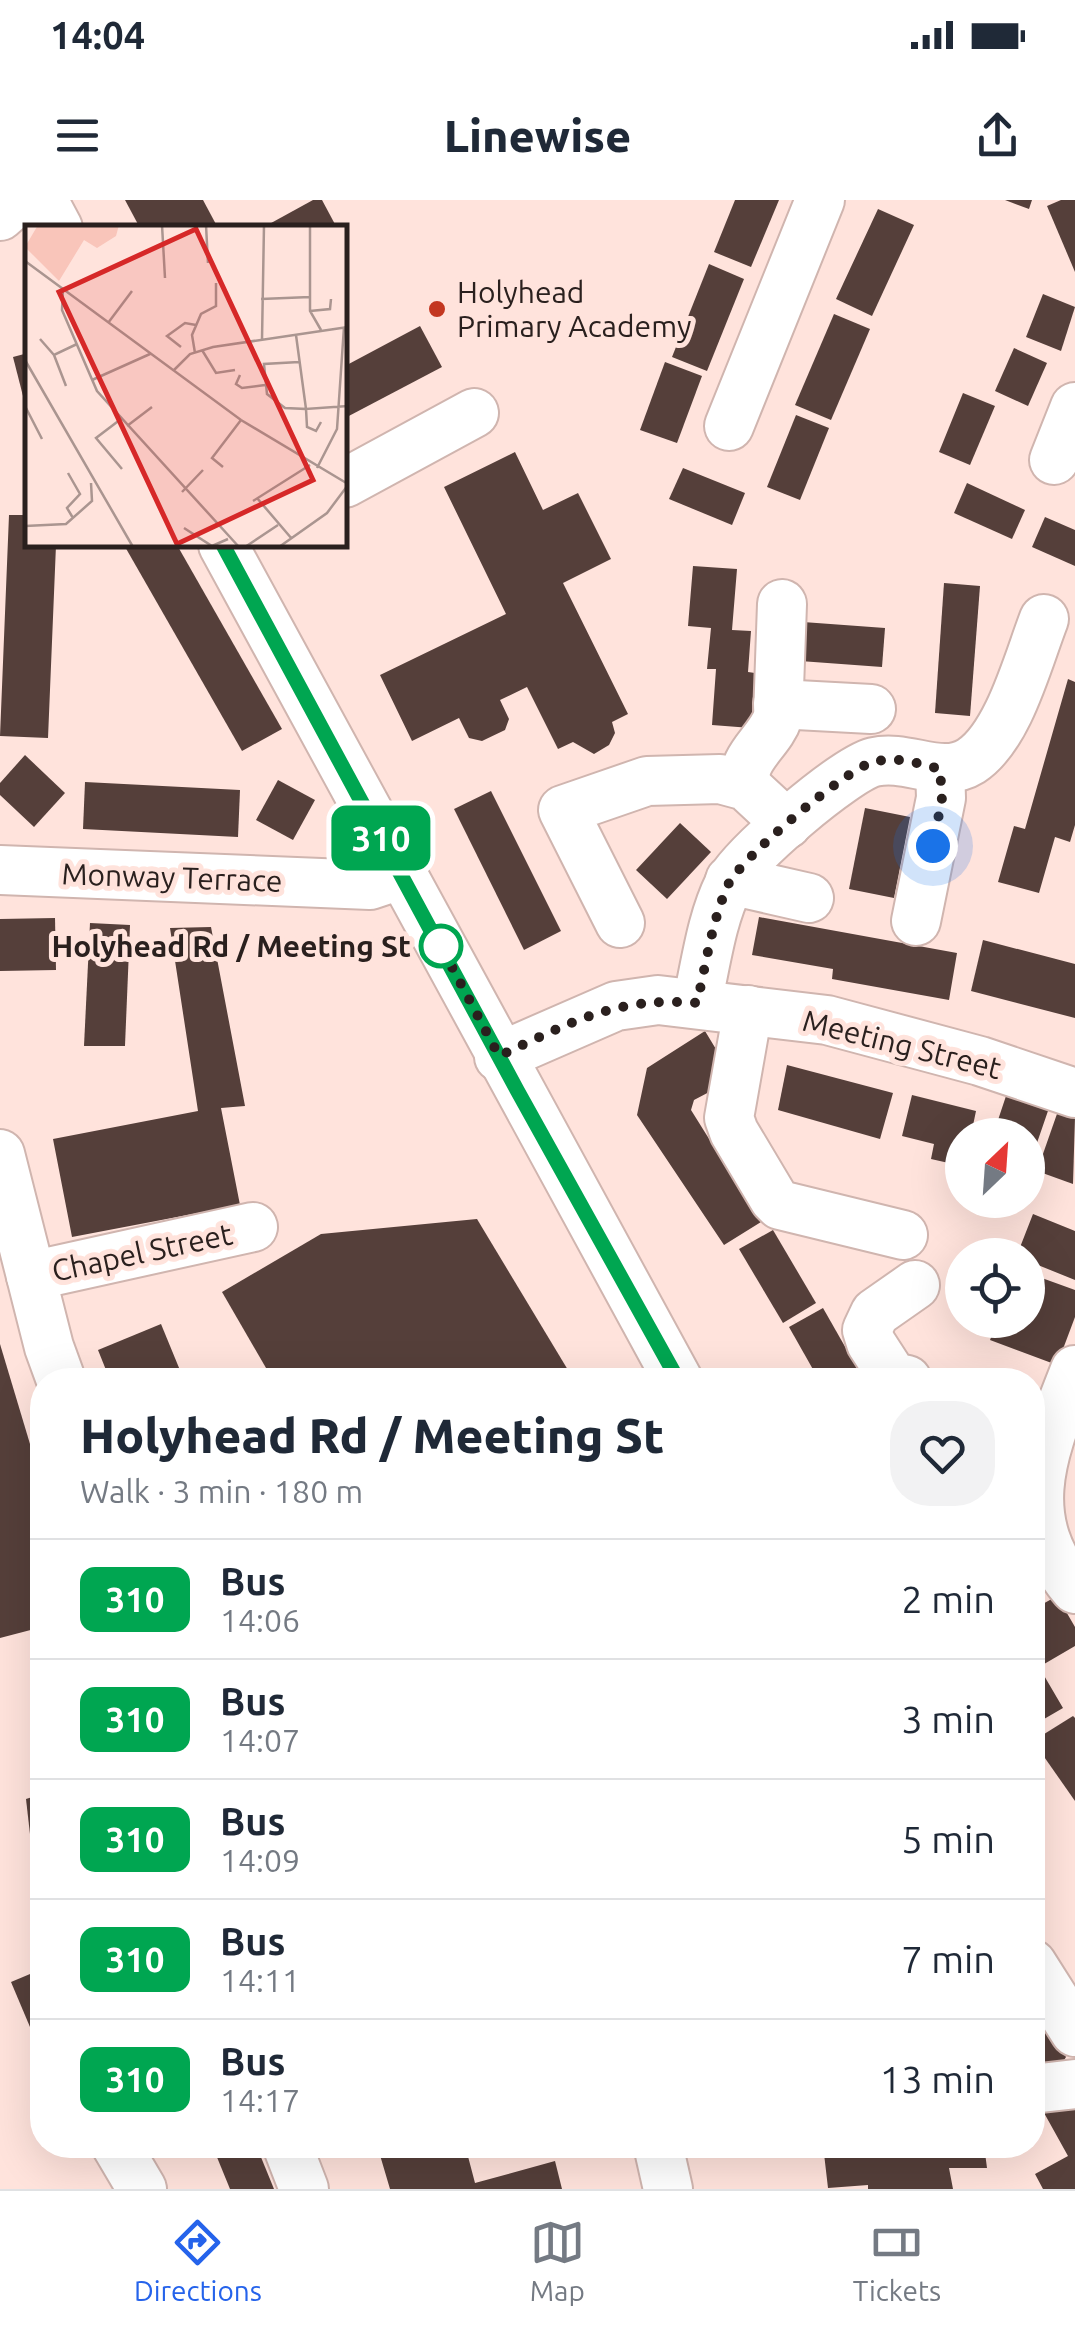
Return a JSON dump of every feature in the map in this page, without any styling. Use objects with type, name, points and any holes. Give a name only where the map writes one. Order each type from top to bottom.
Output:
[{"type":"street","points":[[0,216],[18,200]]},
{"type":"street","points":[[42,200],[56,225]]},
{"type":"street","points":[[729,426],[820,200]]},
{"type":"street","points":[[1054,460],[1075,407]]},
{"type":"street","points":[[348,481],[474,413]]},
{"type":"street","points":[[225,548],[671,1368]]},
{"type":"street","points":[[746,786],[746,764],[774,729],[782,604]]},
{"type":"street","points":[[697,1003],[730,880],[786,824],[840,779],[871,763],[898,758],[949,770],[972,760],[1009,710],[1044,619]]},
{"type":"street","points":[[778,704],[871,708]]},
{"type":"street","points":[[916,922],[942,798],[940,769]]},
{"type":"street","points":[[620,923],[564,810],[646,781],[720,779],[746,786],[786,824]]},
{"type":"street","name":"Monway Terrace","points":[[0,870],[370,886],[402,874]]},
{"type":"street","points":[[730,880],[809,898]]},
{"type":"street","name":"Meeting Street","points":[[499,1056],[616,1006],[658,1000],[827,1020],[980,1061],[1075,1093]]},
{"type":"street","points":[[748,1010],[730,1118],[734,1132],[774,1199],[780,1205],[903,1234]]},
{"type":"street","points":[[0,1154],[7,1207],[57,1368]]},
{"type":"street","name":"Chapel Street","points":[[31,1276],[254,1227]]},
{"type":"street","points":[[890,1368],[871,1344],[866,1330],[875,1313],[916,1286]]},
{"type":"street","points":[[1045,1417],[1075,1370]]},
{"type":"street","points":[[1045,1534],[1075,1588]]},
{"type":"street","points":[[1045,1985],[1075,2032]]},
{"type":"street","points":[[1045,2087],[1075,2084]]},
{"type":"street","points":[[124,2158],[142,2189]]},
{"type":"street","points":[[292,2158],[304,2189]]},
{"type":"street","points":[[661,2158],[668,2189]]},
{"type":"building","points":[[125,200],[203,200],[216,225],[138,225]]},
{"type":"building","points":[[313,200],[322,200],[335,225],[267,225]]},
{"type":"building","points":[[735,200],[779,200],[751,267],[714,252]]},
{"type":"building","points":[[1005,200],[1032,200],[1029,209]]},
{"type":"building","points":[[1075,200],[1075,272],[1047,206]]},
{"type":"building","points":[[878,209],[914,225],[872,316],[836,299]]},
{"type":"building","points":[[709,264],[744,279],[707,371],[672,357]]},
{"type":"building","points":[[1043,294],[1075,307],[1061,351],[1026,337]]},
{"type":"building","points":[[834,314],[870,329],[831,420],[795,405]]},
{"type":"building","points":[[420,326],[442,367],[348,416],[348,364]]},
{"type":"building","points":[[1014,348],[1047,363],[1028,406],[995,391]]},
{"type":"building","points":[[25,354],[25,400],[24,400],[13,357]]},
{"type":"building","points":[[665,362],[702,376],[677,443],[640,430]]},
{"type":"building","points":[[963,393],[995,406],[970,465],[939,452]]},
{"type":"building","points":[[796,415],[829,428],[800,500],[767,487]]},
{"type":"building","points":[[515,452],[543,510],[578,493],[611,559],[563,583],[628,714],[612,722],[615,733],[609,745],[594,754],[573,742],[558,749],[527,687],[500,700],[509,719],[505,730],[482,741],[469,738],[459,718],[412,741],[380,675],[506,614],[444,487]]},
{"type":"building","points":[[683,468],[745,493],[732,525],[669,499]]},
{"type":"building","points":[[967,483],[1025,510],[1012,539],[954,513]]},
{"type":"building","points":[[9,515],[25,515],[25,548],[56,548],[48,738],[0,736]]},
{"type":"building","points":[[1045,517],[1075,530],[1075,566],[1032,547]]},
{"type":"building","points":[[126,548],[179,548],[282,729],[242,751]]},
{"type":"building","points":[[693,566],[737,569],[732,630],[751,631],[748,672],[755,673],[751,728],[712,725],[716,669],[707,669],[711,628],[688,626]]},
{"type":"building","points":[[944,583],[980,586],[970,716],[935,713]]},
{"type":"building","points":[[803,622],[885,628],[882,667],[800,661]]},
{"type":"building","points":[[1068,679],[1075,682],[1075,825],[1070,842],[1055,837],[1039,893],[998,882],[1014,826],[1025,829]]},
{"type":"building","points":[[25,755],[65,793],[34,827],[0,795],[0,783]]},
{"type":"building","points":[[278,780],[315,800],[293,840],[256,820]]},
{"type":"building","points":[[85,782],[240,790],[238,837],[83,829]]},
{"type":"building","points":[[491,791],[561,931],[524,950],[454,809]]},
{"type":"building","points":[[865,808],[910,817],[894,898],[849,889]]},
{"type":"building","points":[[680,823],[711,852],[667,899],[636,870]]},
{"type":"building","points":[[759,917],[957,953],[949,1000],[832,979],[833,969],[752,955]]},
{"type":"building","points":[[55,918],[56,970],[0,971],[0,919]]},
{"type":"building","points":[[90,923],[130,925],[125,1046],[84,1046]]},
{"type":"building","points":[[211,927],[245,1106],[221,1108],[240,1205],[72,1237],[53,1139],[198,1111],[170,928]]},
{"type":"building","points":[[983,940],[1075,964],[1075,1018],[971,991]]},
{"type":"building","points":[[705,1031],[734,1079],[694,1100],[691,1110],[761,1222],[724,1245],[637,1115],[647,1068]]},
{"type":"building","points":[[787,1065],[893,1093],[880,1139],[778,1110]]},
{"type":"building","points":[[1007,1093],[1049,1108],[1045,1120],[999,1118]]},
{"type":"building","points":[[912,1095],[976,1111],[975,1118],[945,1118],[945,1162],[931,1159],[934,1144],[902,1136]]},
{"type":"building","points":[[1058,1111],[1075,1117],[1073,1184],[1045,1174],[1045,1148]]},
{"type":"building","points":[[1031,1218],[1043,1218],[1075,1231],[1075,1280],[1045,1268],[1045,1238],[1024,1238]]},
{"type":"building","points":[[477,1219],[567,1368],[266,1368],[222,1292],[321,1234]]},
{"type":"building","points":[[773,1230],[816,1303],[783,1323],[739,1249]]},
{"type":"building","points":[[1045,1279],[1075,1290],[1075,1317],[1057,1365],[990,1340],[1045,1338]]},
{"type":"building","points":[[823,1308],[857,1368],[812,1368],[789,1327]]},
{"type":"building","points":[[161,1324],[179,1368],[105,1368],[98,1350]]},
{"type":"building","points":[[0,1344],[30,1444],[30,1630],[0,1638]]},
{"type":"building","points":[[1057,1596],[1075,1627],[1075,1646],[1045,1664],[1045,1603]]},
{"type":"building","points":[[1045,1677],[1063,1708],[1045,1718]]},
{"type":"building","points":[[1075,1718],[1075,1801],[1045,1758],[1045,1734]]},
{"type":"building","points":[[30,1798],[30,1834],[26,1799]]},
{"type":"building","points":[[30,1974],[30,2027],[11,1982]]},
{"type":"building","points":[[1045,2024],[1066,2057],[1059,2068],[1045,2070]]},
{"type":"building","points":[[1075,2108],[1075,2189],[1043,2189],[1035,2174],[1068,2156],[1045,2111]]},
{"type":"building","points":[[217,2158],[261,2158],[274,2189],[230,2189]]},
{"type":"building","points":[[381,2158],[468,2158],[475,2183],[555,2161],[562,2189],[390,2189]]},
{"type":"building","points":[[825,2158],[986,2158],[987,2168],[949,2168],[953,2189],[868,2189],[868,2185],[828,2188]]},
{"type":"bus line","name":"310","points":[[225,548],[671,1368]]},
{"type":"place","name":"Holyhead Primary Academy","points":[[437,309]]},
{"type":"place","name":"Holyhead Rd / Meeting St","points":[[441,946]]},
{"type":"route","points":[[441,946],[434,933],[499,1056],[616,1006],[658,1000],[697,1003],[730,880],[813,801],[840,779],[871,763],[898,758],[940,769],[942,798],[933,846]]}]
